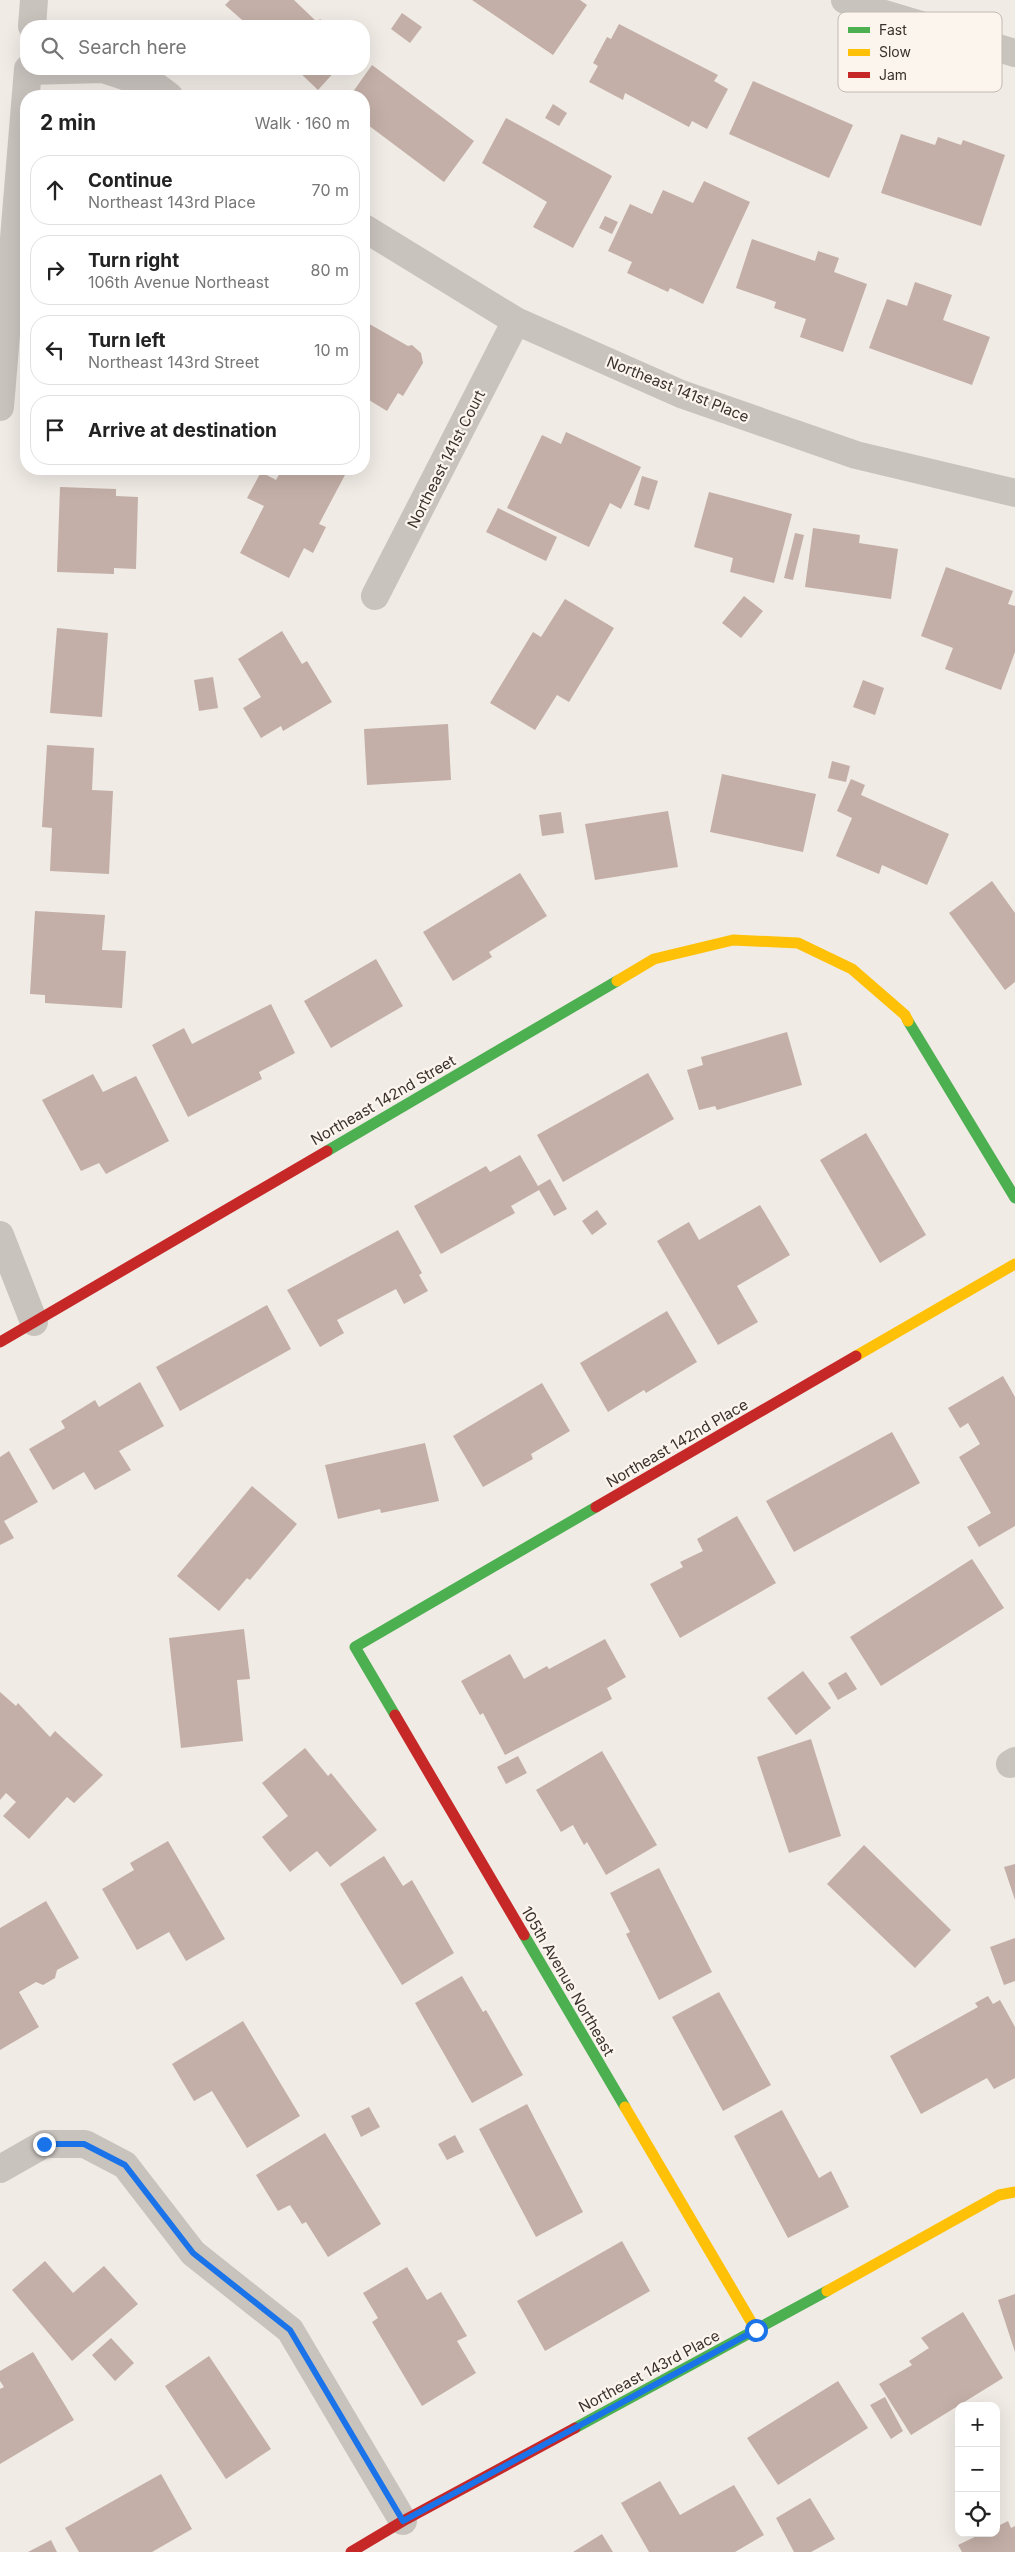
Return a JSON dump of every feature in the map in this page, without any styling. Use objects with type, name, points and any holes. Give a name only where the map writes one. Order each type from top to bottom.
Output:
[{"type":"street","points":[[32,20],[34,0]]},
{"type":"street","points":[[846,0],[878,12]]},
{"type":"street","points":[[1002,49],[1015,53]]},
{"type":"street","points":[[26,90],[28,75]]},
{"type":"street","points":[[121,75],[161,90]]},
{"type":"street","points":[[0,407],[20,166]]},
{"type":"street","name":"Northeast 141st Place","points":[[370,232],[516,321],[681,394],[846,452],[1015,493]]},
{"type":"street","name":"Northeast 141st Court","points":[[375,596],[516,321]]},
{"type":"street","name":"Northeast 142nd Street","points":[[0,1342],[654,959],[734,940],[798,943],[852,970],[905,1015],[1015,1198]]},
{"type":"street","points":[[0,1235],[34,1322]]},
{"type":"street","name":"Northeast 142nd Place","points":[[355,1648],[1015,1264]]},
{"type":"street","name":"105th Avenue Northeast","points":[[355,1648],[756,2330]]},
{"type":"street","points":[[0,2169],[44,2144],[84,2144],[125,2165],[193,2253],[290,2330],[403,2521]]},
{"type":"street","name":"Northeast 143rd Place","points":[[351,2552],[403,2521],[756,2330],[998,2195],[1015,2192]]},
{"type":"building","points":[[230,0],[294,0],[315,20],[242,20],[225,5]]},
{"type":"building","points":[[472,0],[580,0],[587,5],[553,55]]},
{"type":"building","points":[[402,13],[422,27],[410,43],[391,29]]},
{"type":"building","points":[[619,24],[718,75],[714,81],[728,89],[707,129],[692,121],[689,127],[625,93],[623,100],[589,82],[598,66],[593,63],[607,37],[611,39]]},
{"type":"building","points":[[372,65],[474,141],[444,182],[370,126],[370,90],[354,90],[365,75],[370,75]]},
{"type":"building","points":[[302,75],[332,75],[318,90]]},
{"type":"building","points":[[753,81],[853,125],[829,178],[729,134]]},
{"type":"building","points":[[553,104],[567,113],[559,126],[545,118]]},
{"type":"building","points":[[506,118],[612,176],[573,248],[533,227],[547,202],[482,163]]},
{"type":"building","points":[[901,134],[935,145],[938,137],[961,145],[963,140],[1005,155],[981,226],[881,193]]},
{"type":"building","points":[[704,181],[750,202],[703,304],[670,288],[668,292],[627,273],[632,262],[608,251],[630,204],[652,214],[663,190],[693,203]]},
{"type":"building","points":[[605,216],[618,222],[612,234],[599,228]]},
{"type":"building","points":[[752,239],[815,261],[818,251],[839,258],[834,272],[867,284],[843,352],[800,337],[806,319],[774,308],[776,302],[736,288]]},
{"type":"building","points":[[915,282],[952,295],[943,320],[990,337],[972,385],[869,348],[887,299],[907,306]]},
{"type":"building","points":[[370,324],[408,346],[412,345],[421,353],[423,363],[403,396],[398,393],[387,411],[370,401]]},
{"type":"building","points":[[566,432],[641,467],[621,509],[610,503],[589,547],[507,508],[542,435],[561,444]]},
{"type":"building","points":[[259,475],[267,475],[276,480],[279,475],[345,475],[319,524],[326,527],[313,553],[304,548],[289,578],[240,553],[264,506],[247,498]]},
{"type":"building","points":[[642,476],[658,481],[649,510],[634,505]]},
{"type":"building","points":[[60,487],[116,489],[116,496],[138,497],[136,569],[114,568],[114,574],[57,572]]},
{"type":"building","points":[[709,492],[792,514],[774,583],[730,572],[733,558],[694,547]]},
{"type":"building","points":[[498,508],[557,537],[546,561],[486,532]]},
{"type":"building","points":[[813,528],[860,535],[859,543],[898,549],[891,599],[805,587]]},
{"type":"building","points":[[795,533],[804,535],[793,580],[784,578]]},
{"type":"building","points":[[946,567],[1013,591],[1008,604],[1015,606],[1015,652],[1001,690],[945,669],[953,648],[921,636]]},
{"type":"building","points":[[744,596],[763,611],[741,638],[722,623]]},
{"type":"building","points":[[565,599],[614,628],[569,702],[557,695],[535,730],[490,703],[533,632],[541,637]]},
{"type":"building","points":[[57,628],[108,633],[102,717],[50,713]]},
{"type":"building","points":[[282,631],[302,664],[307,661],[332,702],[283,731],[281,726],[261,738],[243,708],[261,697],[238,659]]},
{"type":"building","points":[[213,677],[218,708],[199,711],[194,680]]},
{"type":"building","points":[[863,680],[884,688],[875,715],[853,707]]},
{"type":"building","points":[[448,724],[451,780],[367,785],[364,729]]},
{"type":"building","points":[[47,745],[94,748],[92,790],[113,791],[109,874],[50,871],[52,828],[42,827]]},
{"type":"building","points":[[832,761],[850,766],[846,782],[828,778]]},
{"type":"building","points":[[722,774],[816,794],[803,852],[710,832]]},
{"type":"building","points":[[851,779],[865,785],[861,795],[949,834],[927,885],[882,865],[879,874],[836,856],[852,818],[837,811]]},
{"type":"building","points":[[668,811],[678,867],[595,880],[585,824]]},
{"type":"building","points":[[561,812],[564,833],[542,836],[539,815]]},
{"type":"building","points":[[520,873],[547,916],[489,952],[492,957],[453,981],[423,932]]},
{"type":"building","points":[[992,881],[1015,913],[1015,982],[1005,990],[949,913]]},
{"type":"building","points":[[35,911],[105,915],[102,950],[126,951],[122,1008],[45,1003],[45,995],[30,994]]},
{"type":"building","points":[[376,959],[403,1006],[331,1048],[304,1001]]},
{"type":"building","points":[[271,1004],[295,1053],[259,1072],[262,1079],[188,1117],[152,1045],[184,1028],[192,1044]]},
{"type":"building","points":[[787,1032],[802,1085],[717,1110],[715,1106],[699,1110],[687,1070],[703,1065],[701,1057]]},
{"type":"building","points":[[648,1073],[674,1119],[563,1182],[537,1135]]},
{"type":"building","points":[[93,1074],[103,1092],[136,1076],[169,1141],[106,1174],[99,1163],[81,1171],[42,1100]]},
{"type":"building","points":[[866,1133],[926,1235],[880,1263],[820,1160]]},
{"type":"building","points":[[520,1155],[538,1186],[550,1179],[567,1209],[554,1216],[539,1190],[511,1206],[515,1213],[441,1254],[414,1206],[486,1166],[490,1172]]},
{"type":"building","points":[[760,1205],[790,1255],[737,1286],[758,1322],[718,1345],[657,1241],[689,1222],[699,1240]]},
{"type":"building","points":[[597,1210],[607,1224],[592,1235],[582,1221]]},
{"type":"building","points":[[398,1230],[422,1273],[419,1275],[428,1291],[404,1304],[396,1289],[337,1320],[344,1333],[320,1347],[287,1290]]},
{"type":"building","points":[[267,1305],[291,1349],[180,1411],[156,1367]]},
{"type":"building","points":[[667,1311],[697,1362],[646,1393],[644,1390],[608,1412],[580,1363]]},
{"type":"building","points":[[1003,1376],[1015,1397],[1015,1526],[979,1547],[967,1527],[991,1513],[959,1457],[980,1444],[968,1423],[960,1428],[948,1408]]},
{"type":"building","points":[[140,1382],[164,1426],[119,1451],[131,1470],[95,1490],[84,1472],[53,1490],[29,1449],[65,1428],[61,1421],[95,1400],[99,1407]]},
{"type":"building","points":[[542,1383],[570,1431],[531,1454],[533,1459],[483,1487],[453,1436]]},
{"type":"building","points":[[892,1432],[920,1483],[794,1552],[766,1501]]},
{"type":"building","points":[[425,1443],[439,1501],[381,1513],[380,1509],[338,1519],[325,1465]]},
{"type":"building","points":[[9,1451],[38,1502],[4,1521],[14,1538],[0,1545],[0,1457]]},
{"type":"building","points":[[252,1486],[297,1524],[250,1580],[247,1578],[219,1611],[177,1576]]},
{"type":"building","points":[[737,1516],[776,1583],[680,1638],[650,1584],[683,1567],[680,1562],[703,1551],[697,1539]]},
{"type":"building","points":[[972,1559],[1004,1608],[881,1686],[850,1637]]},
{"type":"building","points":[[244,1629],[250,1679],[237,1680],[243,1741],[181,1748],[169,1638]]},
{"type":"building","points":[[605,1639],[626,1677],[607,1688],[612,1699],[505,1755],[483,1713],[480,1715],[461,1681],[510,1654],[524,1679],[547,1666],[549,1669]]},
{"type":"building","points":[[803,1671],[831,1708],[796,1735],[767,1698]]},
{"type":"building","points":[[846,1672],[857,1689],[838,1700],[828,1683]]},
{"type":"building","points":[[0,1692],[16,1706],[18,1703],[50,1737],[55,1731],[103,1775],[74,1803],[67,1797],[29,1839],[3,1816],[16,1802],[6,1793],[0,1800]]},
{"type":"building","points":[[811,1739],[841,1836],[789,1853],[757,1757]]},
{"type":"building","points":[[305,1748],[328,1776],[331,1773],[377,1830],[330,1867],[317,1851],[290,1872],[262,1837],[288,1816],[262,1783]]},
{"type":"building","points":[[602,1751],[657,1845],[606,1875],[587,1842],[584,1845],[573,1825],[561,1832],[536,1790]]},
{"type":"building","points":[[518,1756],[527,1773],[506,1784],[497,1767]]},
{"type":"building","points":[[168,1841],[225,1939],[186,1961],[169,1932],[137,1950],[102,1889],[134,1870],[130,1863]]},
{"type":"building","points":[[864,1845],[951,1930],[915,1968],[827,1884]]},
{"type":"building","points":[[384,1856],[403,1886],[412,1880],[454,1953],[402,1985],[340,1884]]},
{"type":"building","points":[[1015,1864],[1015,1900],[1004,1867]]},
{"type":"building","points":[[659,1868],[712,1972],[659,2000],[626,1934],[630,1932],[610,1893]]},
{"type":"building","points":[[46,1901],[79,1958],[57,1970],[55,1978],[43,1985],[36,1982],[19,1992],[39,2027],[0,2050],[0,1928]]},
{"type":"building","points":[[1015,1938],[1015,1981],[1004,1985],[990,1947]]},
{"type":"building","points":[[462,1976],[483,2012],[486,2010],[523,2075],[472,2103],[415,2003]]},
{"type":"building","points":[[719,1992],[771,2085],[723,2111],[672,2017]]},
{"type":"building","points":[[988,1996],[993,2004],[1000,2000],[1015,2027],[1015,2078],[994,2089],[987,2078],[921,2114],[890,2056],[978,2007],[975,2003]]},
{"type":"building","points":[[243,2021],[300,2116],[247,2148],[212,2091],[194,2101],[172,2064]]},
{"type":"building","points":[[527,2104],[583,2212],[536,2237],[479,2129]]},
{"type":"building","points":[[369,2107],[380,2127],[361,2137],[351,2116]]},
{"type":"building","points":[[782,2110],[819,2178],[831,2171],[849,2207],[788,2238],[734,2136]]},
{"type":"building","points":[[325,2133],[381,2224],[328,2257],[306,2222],[302,2224],[290,2205],[278,2211],[256,2175]]},
{"type":"building","points":[[455,2135],[464,2152],[447,2160],[438,2144]]},
{"type":"building","points":[[622,2241],[650,2291],[545,2351],[517,2301]]},
{"type":"building","points":[[45,2261],[73,2293],[104,2266],[138,2304],[72,2361],[12,2290]]},
{"type":"building","points":[[407,2267],[427,2300],[441,2292],[467,2336],[457,2341],[476,2373],[422,2406],[372,2322],[378,2318],[363,2293]]},
{"type":"building","points":[[1015,2294],[1015,2352],[998,2300]]},
{"type":"building","points":[[963,2312],[1003,2378],[964,2402],[955,2402],[955,2408],[911,2435],[879,2384],[912,2365],[909,2361],[929,2348],[921,2338]]},
{"type":"building","points":[[111,2338],[134,2363],[115,2381],[92,2355]]},
{"type":"building","points":[[33,2352],[74,2420],[0,2464],[0,2389],[4,2387],[0,2381],[0,2371]]},
{"type":"building","points":[[209,2356],[271,2449],[226,2479],[165,2386]]},
{"type":"building","points":[[838,2381],[868,2428],[778,2485],[747,2438]]},
{"type":"building","points":[[885,2397],[903,2431],[891,2439],[870,2405]]},
{"type":"building","points":[[161,2474],[192,2529],[152,2552],[79,2552],[65,2528]]},
{"type":"building","points":[[660,2481],[680,2515],[734,2485],[764,2535],[735,2552],[649,2552],[621,2503]]},
{"type":"building","points":[[810,2498],[835,2539],[811,2552],[794,2552],[776,2518]]},
{"type":"building","points":[[1008,2521],[1011,2528],[1015,2526],[1015,2552],[962,2552],[958,2545],[975,2537],[1000,2537],[1000,2525]]},
{"type":"building","points":[[602,2534],[613,2552],[573,2552]]},
{"type":"building","points":[[51,2540],[57,2552],[28,2552]]},
{"type":"traffic: fast","points":[[327,1151],[617,981]]},
{"type":"traffic: fast","points":[[908,1021],[1015,1198]]},
{"type":"traffic: fast","points":[[395,1715],[355,1647],[596,1507]]},
{"type":"traffic: fast","points":[[524,1935],[625,2107]]},
{"type":"traffic: fast","points":[[575,2428],[827,2291]]},
{"type":"traffic: slow","points":[[617,981],[654,959],[733,940],[798,943],[852,969],[905,1015],[908,1021]]},
{"type":"traffic: slow","points":[[856,1356],[1015,1264]]},
{"type":"traffic: slow","points":[[625,2107],[756,2330]]},
{"type":"traffic: slow","points":[[827,2291],[999,2195],[1015,2192]]},
{"type":"traffic: jam","points":[[0,1342],[327,1151]]},
{"type":"traffic: jam","points":[[596,1507],[856,1356]]},
{"type":"traffic: jam","points":[[395,1715],[524,1935]]},
{"type":"traffic: jam","points":[[351,2552],[403,2521],[575,2428]]},
{"type":"route","points":[[44,2144],[84,2144],[125,2165],[193,2253],[290,2330],[403,2521],[756,2330]]}]
